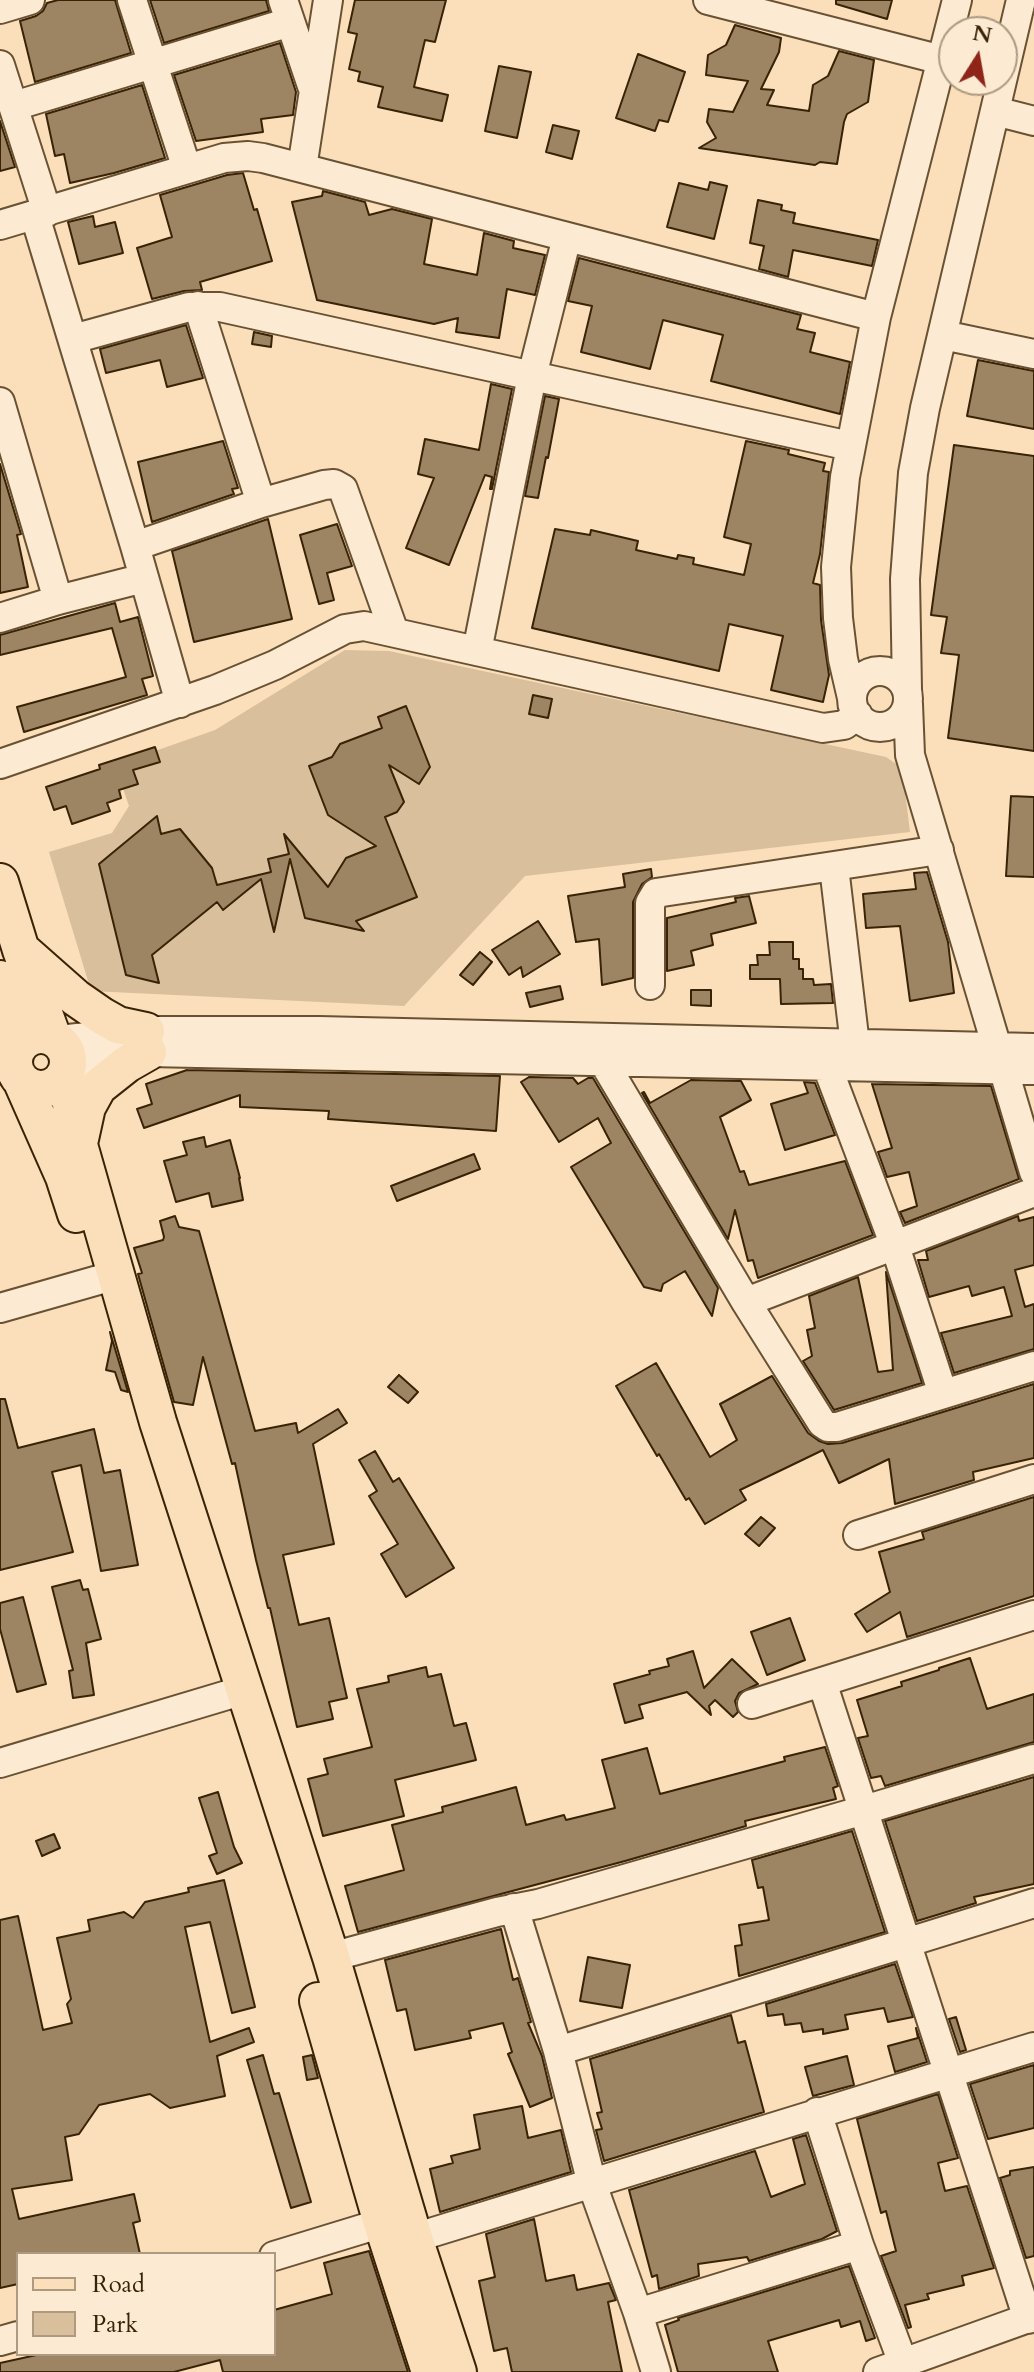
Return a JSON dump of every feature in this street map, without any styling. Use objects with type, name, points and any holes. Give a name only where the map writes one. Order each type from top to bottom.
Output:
[{"type":"main road","points":[[0,882],[21,950],[61,1055],[106,1278]]},
{"type":"main road","points":[[21,950],[76,998],[147,1042],[127,1064],[98,1087],[82,1122],[79,1145]]},
{"type":"main road","points":[[0,979],[19,1067],[106,1278],[158,1422],[308,1966],[398,2230],[458,2372]]},
{"type":"main road","points":[[19,1067],[27,1038],[36,1035],[61,1055]]},
{"type":"main road","points":[[19,1067],[37,1089],[46,1089],[54,1086],[61,1055]]},
{"type":"main road","points":[[234,1692],[331,1957],[430,2372]]},
{"type":"street","points":[[0,9],[30,0]]},
{"type":"street","points":[[132,0],[187,169]]},
{"type":"street","points":[[302,168],[328,0]]},
{"type":"street","points":[[708,0],[938,59]]},
{"type":"street","points":[[1021,0],[925,408],[913,473],[905,593],[910,755],[1034,1172]]},
{"type":"street","points":[[14,106],[153,64],[286,11],[314,90]]},
{"type":"street","points":[[0,65],[14,106],[73,339],[180,703]]},
{"type":"street","points":[[910,755],[858,712],[854,688],[859,680],[876,671],[895,674],[902,681],[907,696],[899,719],[891,725],[873,726],[858,712],[841,645],[836,567],[850,446],[876,317],[938,76]]},
{"type":"street","points":[[995,111],[1034,121]]},
{"type":"street","points":[[0,225],[224,158],[248,156],[876,317]]},
{"type":"street","points":[[477,651],[532,376],[567,237]]},
{"type":"street","points":[[73,339],[176,310],[198,306],[220,307],[850,446]]},
{"type":"street","points":[[198,306],[261,503]]},
{"type":"street","points":[[943,335],[1034,354]]},
{"type":"street","points":[[0,402],[58,600]]},
{"type":"street","points":[[135,546],[261,503],[334,484],[343,489],[394,632]]},
{"type":"street","points":[[0,618],[144,578]]},
{"type":"street","points":[[0,764],[180,703],[275,665],[345,629],[364,626],[823,728],[844,725],[858,712]]},
{"type":"street","points":[[650,985],[650,903],[656,893],[939,850]]},
{"type":"street","points":[[834,867],[855,1045]]},
{"type":"street","points":[[61,1055],[147,1042],[319,1031],[855,1045],[999,1059],[1034,1070]]},
{"type":"street","points":[[147,1042],[603,1061],[827,1066],[999,1059],[1034,1048]]},
{"type":"street","points":[[603,1061],[746,1302],[817,1416],[828,1427],[837,1427],[1034,1366]]},
{"type":"street","points":[[827,1066],[895,1246],[943,1394]]},
{"type":"street","points":[[746,1302],[1034,1192]]},
{"type":"street","points":[[0,1308],[106,1278]]},
{"type":"street","points":[[858,1535],[1034,1479]]},
{"type":"street","points":[[752,1704],[1034,1615]]},
{"type":"street","points":[[817,2112],[859,2245],[890,2368],[1031,2318],[822,1682]]},
{"type":"street","points":[[0,1763],[234,1692]]},
{"type":"street","points":[[331,1957],[538,1904],[1034,1759]]},
{"type":"street","points":[[558,2051],[1034,1903]]},
{"type":"street","points":[[514,1908],[558,2051],[592,2184],[656,2372]]},
{"type":"street","points":[[276,2256],[592,2184],[1034,2047]]},
{"type":"street","points":[[638,2313],[859,2245]]},
{"type":"green space","points":[[345,650],[389,651],[886,757],[902,768],[910,832],[525,876],[404,1006],[91,991],[49,852],[112,833],[129,806],[115,765],[215,730]]},
{"type":"building","points":[[58,0],[115,0],[131,53],[35,82],[20,21],[36,16],[47,3]]},
{"type":"building","points":[[150,0],[266,0],[269,11],[164,43]]},
{"type":"building","points":[[355,0],[446,0],[435,42],[425,40],[414,87],[448,95],[442,121],[378,107],[383,87],[358,81],[360,72],[349,69],[357,34],[348,32]]},
{"type":"building","points":[[836,0],[892,0],[887,19],[836,4]]},
{"type":"building","points":[[735,25],[781,38],[779,52],[761,89],[774,90],[767,105],[809,111],[813,85],[828,76],[839,51],[874,60],[868,102],[847,114],[837,164],[820,162],[815,165],[699,148],[716,138],[707,122],[709,109],[733,112],[748,81],[706,75],[708,55],[726,45]]},
{"type":"building","points":[[280,43],[296,92],[293,115],[261,119],[263,132],[196,141],[174,75]]},
{"type":"building","points":[[638,54],[685,72],[668,122],[659,120],[655,131],[616,118]]},
{"type":"building","points":[[499,66],[531,72],[517,138],[485,131]]},
{"type":"building","points":[[142,85],[165,158],[70,183],[64,154],[55,156],[46,114]]},
{"type":"building","points":[[0,121],[15,167],[0,171]]},
{"type":"building","points":[[553,125],[579,131],[572,159],[546,152]]},
{"type":"building","points":[[243,173],[272,261],[200,282],[202,290],[152,299],[137,248],[172,237],[160,195]]},
{"type":"building","points":[[710,182],[727,186],[714,239],[667,227],[679,183],[708,190]]},
{"type":"building","points":[[323,191],[365,202],[369,215],[392,209],[432,219],[424,264],[477,275],[484,233],[514,241],[513,248],[545,255],[535,295],[507,289],[499,338],[456,332],[458,318],[434,324],[317,300],[292,202],[322,196]]},
{"type":"building","points":[[758,200],[782,205],[781,210],[795,213],[793,223],[878,240],[872,266],[793,250],[788,277],[759,269],[764,246],[750,243]]},
{"type":"building","points":[[93,216],[95,227],[115,222],[123,253],[79,264],[68,222]]},
{"type":"building","points":[[579,258],[801,315],[797,329],[815,333],[810,352],[850,362],[840,414],[711,381],[723,335],[663,320],[650,369],[581,352],[592,306],[568,301]]},
{"type":"building","points":[[186,325],[203,378],[167,387],[160,360],[106,373],[100,349]]},
{"type":"building","points":[[254,332],[272,336],[271,347],[252,344]]},
{"type":"building","points":[[978,360],[1034,371],[1034,429],[967,416]]},
{"type":"building","points":[[491,384],[512,389],[492,489],[492,477],[485,475],[449,565],[406,548],[434,478],[418,474],[425,439],[479,450]]},
{"type":"building","points":[[545,396],[559,399],[538,498],[525,496]]},
{"type":"building","points":[[223,441],[238,488],[232,489],[234,494],[152,522],[138,462]]},
{"type":"building","points":[[746,441],[789,450],[788,454],[825,463],[823,471],[829,472],[820,554],[813,583],[820,585],[821,620],[829,675],[823,702],[771,690],[783,636],[729,624],[719,671],[532,628],[555,529],[590,535],[591,530],[638,541],[636,550],[677,559],[678,555],[694,558],[693,564],[744,575],[751,544],[724,537]]},
{"type":"building","points":[[954,445],[1034,456],[1034,751],[948,738],[959,655],[941,653],[947,617],[931,615]]},
{"type":"building","points":[[0,464],[21,534],[17,535],[28,587],[0,593]]},
{"type":"building","points":[[268,519],[292,619],[194,642],[172,551]]},
{"type":"building","points":[[337,524],[352,566],[327,573],[334,600],[319,604],[300,535]]},
{"type":"building","points":[[115,603],[120,622],[138,617],[153,676],[142,679],[147,695],[24,732],[17,707],[126,677],[112,628],[0,655],[0,635]]},
{"type":"building","points":[[533,695],[552,699],[548,718],[529,714]]},
{"type":"building","points":[[406,706],[430,767],[419,784],[389,765],[404,802],[397,812],[385,817],[417,897],[356,921],[364,931],[305,918],[290,859],[274,932],[261,879],[223,910],[217,902],[152,955],[159,983],[126,975],[99,864],[157,816],[161,834],[180,829],[212,868],[217,885],[271,872],[268,859],[289,854],[284,834],[328,887],[346,858],[376,846],[328,815],[309,766],[332,757],[340,744],[382,728],[378,717]]},
{"type":"building","points":[[155,747],[160,762],[133,770],[138,784],[119,790],[121,798],[107,803],[110,811],[72,824],[66,806],[54,810],[46,787]]},
{"type":"building","points":[[1011,796],[1034,797],[1034,877],[1006,876]]},
{"type":"building","points":[[651,869],[652,877],[642,884],[633,902],[633,978],[602,985],[599,939],[576,942],[568,896],[625,887],[623,874]]},
{"type":"building","points":[[927,872],[948,942],[954,993],[910,1001],[900,926],[866,928],[863,894],[916,889],[914,873]]},
{"type":"building","points":[[749,896],[756,923],[711,934],[713,945],[691,951],[694,965],[667,971],[667,918],[736,902],[735,898]]},
{"type":"building","points":[[538,921],[560,954],[523,977],[521,967],[509,975],[492,950]]},
{"type":"building","points":[[769,942],[793,942],[793,959],[799,959],[803,979],[813,979],[814,985],[831,984],[833,1003],[781,1004],[780,979],[750,979],[750,965],[758,965],[757,955],[770,955]]},
{"type":"building","points":[[480,952],[492,962],[473,985],[460,975]]},
{"type":"building","points":[[560,986],[563,999],[530,1007],[526,993]]},
{"type":"building","points":[[691,990],[711,990],[711,1006],[691,1005]]},
{"type":"building","points":[[187,1070],[500,1076],[496,1131],[328,1119],[329,1111],[240,1107],[240,1095],[144,1128],[137,1109],[152,1104],[146,1084]]},
{"type":"building","points":[[529,1077],[573,1078],[578,1084],[593,1078],[718,1288],[712,1316],[685,1271],[663,1284],[661,1291],[644,1287],[571,1167],[611,1143],[598,1118],[559,1142],[521,1082]]},
{"type":"building","points":[[691,1080],[741,1081],[751,1100],[720,1117],[740,1172],[744,1171],[749,1185],[845,1161],[873,1235],[758,1278],[753,1260],[748,1261],[735,1210],[728,1239],[642,1093],[650,1103]]},
{"type":"building","points":[[804,1082],[815,1083],[835,1135],[785,1150],[771,1104],[808,1093]]},
{"type":"building","points":[[872,1084],[991,1086],[1019,1179],[905,1223],[900,1212],[917,1206],[909,1172],[887,1177],[878,1152],[892,1148]]},
{"type":"building","points":[[204,1137],[206,1147],[230,1140],[243,1200],[212,1207],[209,1193],[176,1202],[164,1161],[187,1155],[183,1142]]},
{"type":"building","points":[[474,1154],[480,1169],[397,1201],[391,1186]]},
{"type":"building","points":[[175,1216],[179,1227],[199,1231],[255,1431],[296,1423],[298,1433],[338,1409],[347,1423],[313,1444],[334,1544],[283,1555],[299,1625],[329,1618],[347,1698],[329,1702],[333,1719],[297,1727],[235,1463],[232,1464],[203,1357],[193,1405],[174,1402],[138,1274],[142,1273],[134,1248],[163,1240],[160,1221]]},
{"type":"building","points":[[1018,1216],[1019,1221],[1034,1217],[1034,1265],[1015,1270],[1025,1307],[1034,1304],[1034,1349],[954,1373],[941,1333],[1012,1316],[1004,1287],[972,1296],[969,1286],[929,1297],[918,1260],[928,1260],[926,1251]]},
{"type":"building","points":[[886,1272],[922,1383],[834,1410],[803,1361],[812,1356],[807,1330],[815,1328],[809,1296],[858,1277],[878,1372],[893,1370]]},
{"type":"building","points":[[110,1332],[128,1392],[121,1390],[115,1372],[106,1370],[112,1341]]},
{"type":"building","points":[[656,1363],[710,1457],[737,1440],[720,1404],[772,1376],[808,1433],[828,1444],[842,1443],[1034,1384],[1034,1458],[973,1472],[974,1480],[895,1504],[889,1459],[839,1483],[823,1450],[740,1490],[746,1500],[705,1524],[689,1498],[686,1500],[659,1454],[657,1456],[616,1386]]},
{"type":"building","points":[[399,1375],[418,1392],[408,1403],[388,1387]]},
{"type":"building","points":[[0,1399],[5,1399],[18,1448],[94,1429],[104,1473],[120,1470],[138,1565],[101,1571],[81,1465],[52,1472],[73,1552],[0,1570]]},
{"type":"building","points":[[375,1451],[393,1482],[399,1478],[454,1568],[406,1597],[381,1554],[398,1544],[369,1496],[377,1491],[359,1460]]},
{"type":"building","points":[[1034,1497],[1034,1596],[907,1637],[900,1612],[867,1632],[855,1614],[890,1592],[879,1552],[924,1539],[922,1532]]},
{"type":"building","points":[[761,1517],[775,1528],[759,1546],[745,1534]]},
{"type":"building","points":[[80,1580],[83,1590],[88,1589],[101,1639],[86,1643],[94,1695],[73,1698],[69,1671],[73,1670],[52,1587]]},
{"type":"building","points":[[23,1597],[46,1684],[17,1692],[0,1629],[0,1603]]},
{"type":"building","points":[[790,1618],[805,1660],[767,1675],[751,1632]]},
{"type":"building","points":[[693,1651],[704,1688],[732,1659],[758,1684],[739,1693],[735,1701],[738,1712],[733,1717],[715,1700],[709,1706],[711,1715],[687,1692],[639,1705],[643,1718],[625,1723],[614,1684],[650,1674],[649,1671],[669,1666],[667,1659]]},
{"type":"building","points":[[970,1658],[987,1709],[1034,1694],[1034,1742],[885,1786],[881,1776],[871,1778],[858,1738],[868,1736],[857,1700],[902,1686],[901,1682]]},
{"type":"building","points":[[426,1667],[428,1677],[441,1674],[454,1726],[466,1723],[476,1760],[395,1780],[404,1816],[323,1836],[308,1779],[328,1774],[324,1759],[372,1747],[357,1689],[389,1682],[388,1676]]},
{"type":"building","points":[[825,1747],[838,1786],[833,1788],[836,1799],[745,1821],[746,1826],[625,1861],[358,1932],[345,1886],[404,1870],[392,1825],[443,1812],[442,1807],[516,1787],[526,1825],[564,1815],[566,1820],[615,1808],[602,1760],[647,1748],[660,1794],[785,1761],[784,1757]]},
{"type":"building","points":[[1034,1777],[1034,1884],[974,1897],[976,1903],[917,1921],[885,1821]]},
{"type":"building","points":[[218,1792],[234,1847],[242,1863],[217,1874],[209,1856],[217,1853],[199,1798]]},
{"type":"building","points":[[852,1831],[885,1932],[739,1976],[735,1946],[742,1945],[739,1925],[769,1920],[763,1887],[758,1888],[752,1860]]},
{"type":"building","points":[[54,1834],[60,1848],[42,1856],[36,1841]]},
{"type":"building","points":[[224,1880],[255,2007],[232,2013],[210,1922],[185,1927],[210,2042],[249,2028],[254,2042],[217,2056],[225,2096],[170,2108],[150,2094],[99,2105],[79,2134],[65,2137],[72,2180],[12,2189],[19,2219],[134,2194],[140,2221],[133,2223],[140,2252],[16,2252],[16,2284],[0,2288],[0,1920],[18,1916],[43,2030],[72,2023],[67,2004],[71,1999],[57,1938],[90,1931],[88,1920],[124,1912],[133,1918],[145,1902],[189,1892],[188,1888]]},
{"type":"building","points":[[501,1929],[513,1980],[518,1978],[531,2022],[528,2023],[542,2056],[552,2098],[530,2107],[508,2054],[512,2052],[503,2023],[469,2031],[471,2038],[415,2050],[406,2009],[397,2011],[385,1960]]},
{"type":"building","points":[[588,1957],[630,1965],[622,2008],[580,2001]]},
{"type":"building","points":[[895,1964],[913,2017],[888,2022],[884,2008],[845,2015],[848,2029],[823,2034],[823,2029],[803,2032],[801,2023],[785,2025],[783,2014],[768,2016],[766,2004]]},
{"type":"building","points":[[731,2015],[738,2043],[745,2041],[764,2112],[604,2161],[596,2130],[602,2129],[597,2113],[602,2112],[590,2059]]},
{"type":"building","points":[[956,2017],[966,2050],[960,2052],[949,2019]]},
{"type":"building","points":[[916,2028],[927,2062],[895,2072],[888,2046],[918,2038]]},
{"type":"building","points":[[263,2055],[274,2094],[279,2093],[311,2202],[291,2208],[247,2060]]},
{"type":"building","points":[[312,2055],[318,2078],[307,2080],[303,2057]]},
{"type":"building","points":[[847,2056],[854,2085],[813,2096],[805,2067]]},
{"type":"building","points":[[1034,2065],[1034,2128],[988,2139],[970,2084]]},
{"type":"building","points":[[938,2094],[958,2158],[938,2163],[945,2191],[967,2186],[994,2268],[962,2276],[964,2285],[927,2294],[929,2299],[905,2305],[911,2327],[908,2328],[881,2256],[896,2251],[886,2211],[881,2213],[857,2119]]},
{"type":"building","points":[[522,2106],[528,2138],[561,2130],[571,2172],[440,2212],[430,2169],[453,2163],[451,2156],[480,2149],[474,2115]]},
{"type":"building","points":[[806,2135],[837,2231],[822,2239],[749,2261],[747,2257],[698,2264],[699,2276],[659,2289],[657,2275],[652,2277],[629,2190],[755,2151],[771,2197],[805,2184],[793,2139]]},
{"type":"building","points":[[1034,2167],[1034,2256],[1026,2258],[1000,2178],[1010,2175],[1010,2171]]},
{"type":"building","points":[[534,2219],[546,2281],[574,2275],[577,2290],[609,2283],[616,2300],[608,2302],[622,2372],[512,2372],[507,2348],[494,2351],[479,2281],[495,2277],[486,2234]]},
{"type":"building","points":[[369,2251],[408,2372],[223,2372],[220,2360],[174,2372],[0,2372],[0,2363],[32,2356],[276,2356],[276,2309],[332,2294],[324,2263]]},
{"type":"building","points":[[849,2266],[875,2338],[866,2341],[860,2321],[841,2327],[839,2320],[768,2341],[778,2372],[678,2372],[665,2325],[678,2318]]}]
